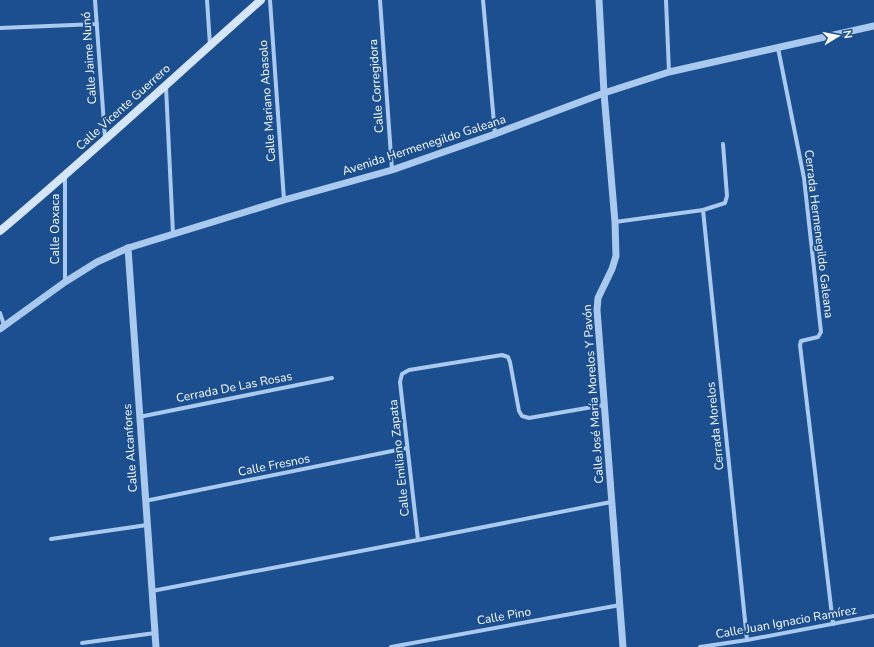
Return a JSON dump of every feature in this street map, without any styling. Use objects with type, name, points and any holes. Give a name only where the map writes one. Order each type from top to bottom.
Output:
[{"type":"main road","name":"Calle Vicente Guerrero","points":[[0,231],[65,176],[166,84],[262,0]]},
{"type":"street","name":"Calle Jaime Nunó","points":[[95,0],[105,139]]},
{"type":"street","points":[[207,0],[210,45]]},
{"type":"street","name":"Calle Mariano Abasolo","points":[[270,0],[284,200]]},
{"type":"street","name":"Calle Corregidora","points":[[380,0],[392,170]]},
{"type":"street","points":[[483,0],[495,134]]},
{"type":"street","name":"Calle José María Morelos Y Pavón","points":[[599,0],[616,256],[612,269],[598,298],[597,310],[623,647]]},
{"type":"street","points":[[666,0],[669,72]]},
{"type":"street","points":[[0,28],[97,24]]},
{"type":"street","name":"Avenida Hermenegildo Galeana","points":[[2,327],[97,262],[128,248],[284,200],[392,170],[495,134],[604,93],[669,72],[874,26]]},
{"type":"street","name":"Cerrada Hermenegildo Galeana","points":[[778,48],[804,178],[821,332],[818,337],[801,341],[800,345],[833,624]]},
{"type":"street","points":[[166,84],[173,234]]},
{"type":"street","points":[[614,222],[703,210],[725,203],[727,196],[723,144]]},
{"type":"street","name":"Calle Oaxaca","points":[[65,176],[66,282]]},
{"type":"street","name":"Cerrada Morelos","points":[[703,210],[747,640]]},
{"type":"street","name":"Calle Alcanfores","points":[[128,248],[156,647]]},
{"type":"street","points":[[0,313],[2,327]]},
{"type":"street","name":"Calle Emiliano Zapata","points":[[418,540],[400,382],[402,374],[409,370],[502,355],[508,357],[510,362],[519,411],[522,416],[528,418],[604,405]]},
{"type":"street","name":"Cerrada De Las Rosas","points":[[139,417],[332,378]]},
{"type":"street","name":"Calle Fresnos","points":[[145,501],[407,448]]},
{"type":"street","points":[[152,591],[611,502]]},
{"type":"street","points":[[51,539],[147,525]]},
{"type":"street","name":"Calle Pino","points":[[391,647],[620,605]]},
{"type":"street","name":"Calle Juan Ignacio Ramírez","points":[[700,647],[747,640],[874,616]]},
{"type":"street","points":[[82,643],[155,633]]}]
